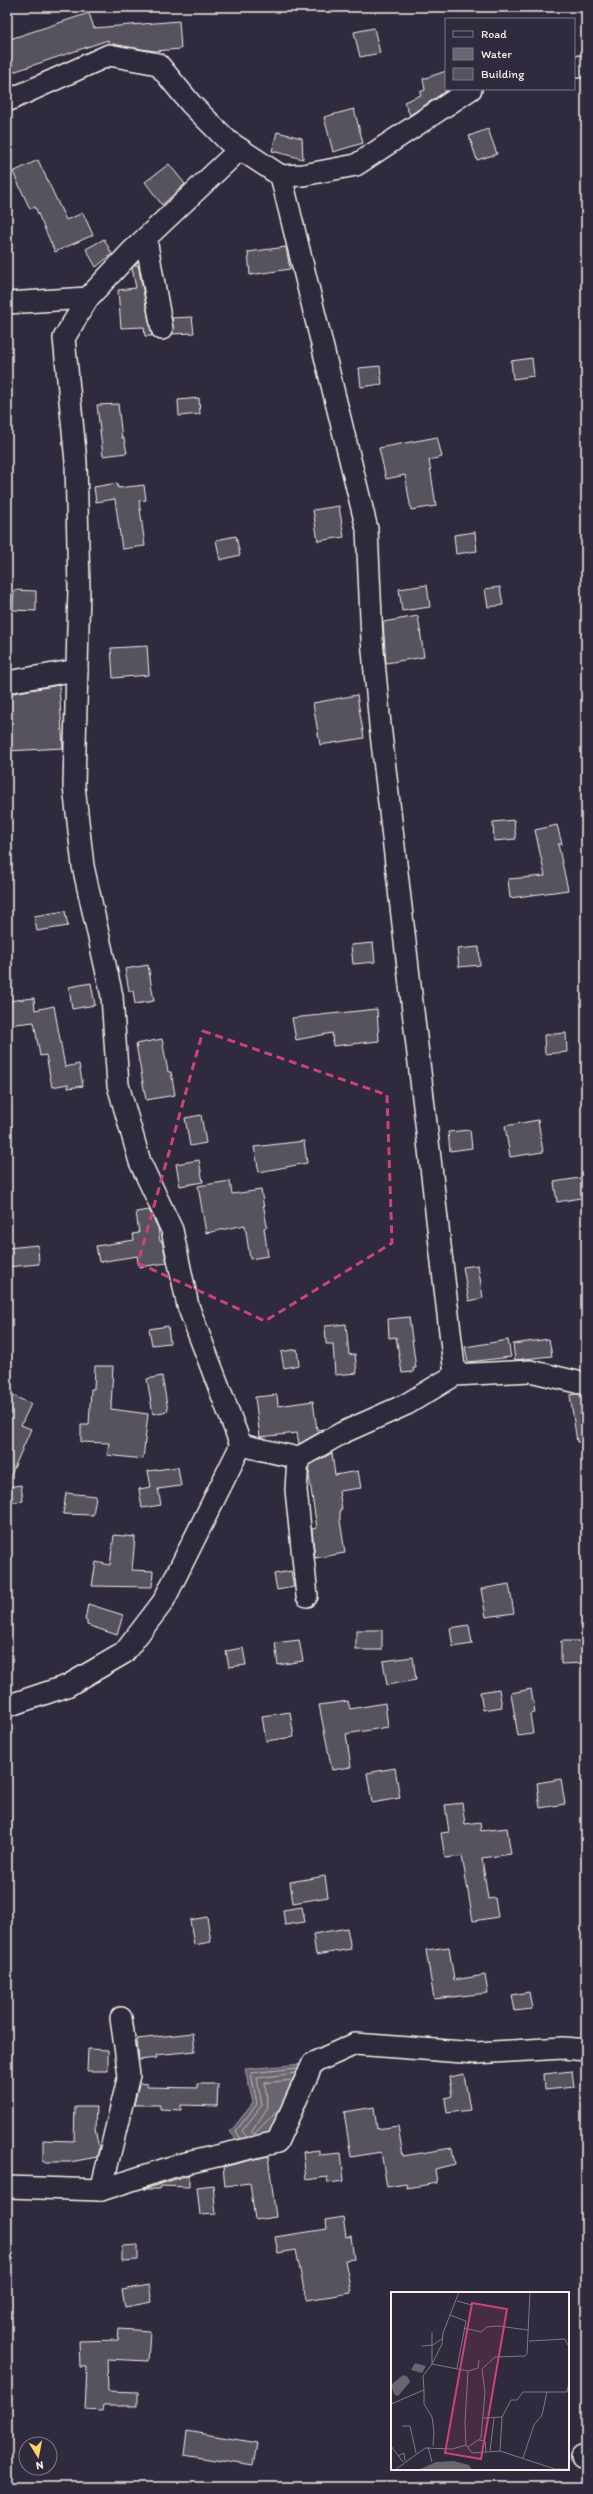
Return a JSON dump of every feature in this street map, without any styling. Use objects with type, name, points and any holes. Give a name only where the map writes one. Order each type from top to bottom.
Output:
[{"type":"street","points":[[7,101],[109,55],[158,64],[191,104],[228,141],[281,176],[304,175],[356,165],[469,90]]},
{"type":"street","points":[[575,67],[586,66]]},
{"type":"street","points":[[7,1706],[67,1686],[124,1653],[163,1602],[241,1445],[188,1306],[172,1230],[140,1162],[118,1085],[112,996],[83,866],[74,786],[79,588],[76,462],[64,338],[88,298],[146,238],[240,149]]},
{"type":"street","points":[[281,176],[367,529],[372,640],[380,725],[455,1375]]},
{"type":"street","points":[[146,238],[162,329]]},
{"type":"street","points":[[7,303],[88,298]]},
{"type":"street","points":[[7,682],[77,670]]},
{"type":"street","points":[[241,1445],[298,1458],[342,1433],[406,1404],[455,1375],[530,1371],[586,1384]]},
{"type":"street","points":[[298,1458],[296,1490],[307,1596]]},
{"type":"street","points":[[101,2190],[129,2075],[121,2018]]},
{"type":"street","points":[[7,2186],[101,2190],[178,2165],[277,2142],[313,2063],[355,2044],[476,2054],[563,2048],[586,2050]]},
{"type":"highlighted area","points":[[203,1031],[387,1095],[392,1243],[265,1321],[138,1263]]},
{"type":"water","points":[[313,2063],[314,2083],[252,2158],[230,2132],[253,2103],[245,2069]]},
{"type":"building","points":[[89,13],[94,28],[179,21],[181,49],[155,51],[108,44],[108,40],[7,74],[7,40]]},
{"type":"building","points":[[374,28],[380,53],[360,57],[354,32]]},
{"type":"building","points":[[445,71],[446,91],[410,115],[404,102],[421,95],[420,92],[425,90],[423,79]]},
{"type":"building","points":[[354,109],[363,143],[333,152],[324,117]]},
{"type":"building","points":[[488,129],[497,154],[477,160],[469,136]]},
{"type":"building","points":[[277,132],[302,138],[303,159],[272,151]]},
{"type":"building","points":[[38,160],[66,220],[83,213],[93,235],[55,252],[35,207],[30,209],[13,172]]},
{"type":"building","points":[[169,164],[185,184],[162,205],[145,182]]},
{"type":"building","points":[[104,239],[112,254],[96,267],[86,249]]},
{"type":"building","points":[[286,247],[290,269],[250,275],[248,252]]},
{"type":"building","points":[[135,265],[138,265],[152,336],[145,336],[144,327],[121,328],[118,290],[136,288],[132,268]]},
{"type":"building","points":[[192,317],[194,333],[172,334],[172,318]]},
{"type":"building","points":[[532,358],[534,376],[513,379],[511,361]]},
{"type":"building","points":[[380,366],[382,384],[361,387],[359,368]]},
{"type":"building","points":[[199,398],[200,414],[179,416],[178,400]]},
{"type":"building","points":[[118,404],[122,438],[124,438],[127,453],[103,456],[97,405]]},
{"type":"building","points":[[437,437],[442,457],[429,460],[436,506],[411,510],[405,475],[386,479],[379,448]]},
{"type":"building","points":[[117,483],[118,488],[144,485],[146,500],[139,501],[145,546],[122,549],[115,499],[96,502],[94,487]]},
{"type":"building","points":[[339,506],[344,537],[318,541],[313,510]]},
{"type":"building","points":[[475,532],[477,551],[456,554],[454,535]]},
{"type":"building","points":[[236,536],[240,555],[220,560],[216,540]]},
{"type":"building","points":[[427,585],[430,607],[402,611],[399,589]]},
{"type":"building","points":[[500,587],[503,605],[488,607],[485,589]]},
{"type":"building","points":[[14,590],[36,591],[36,611],[13,610]]},
{"type":"building","points":[[418,616],[424,657],[386,663],[383,622]]},
{"type":"building","points":[[147,646],[149,675],[113,678],[111,648]]},
{"type":"building","points":[[59,685],[63,748],[7,751],[7,694]]},
{"type":"building","points":[[357,695],[364,738],[320,745],[313,703]]},
{"type":"building","points":[[514,820],[516,839],[494,841],[493,822]]},
{"type":"building","points":[[557,825],[562,844],[558,844],[568,890],[510,898],[508,879],[545,876],[535,830]]},
{"type":"building","points":[[65,911],[68,926],[37,931],[34,916]]},
{"type":"building","points":[[373,943],[375,962],[353,964],[351,945]]},
{"type":"building","points":[[479,947],[480,965],[459,967],[457,949]]},
{"type":"building","points":[[148,965],[154,1001],[135,1004],[133,991],[129,991],[125,969]]},
{"type":"building","points":[[91,983],[95,1005],[72,1009],[69,987]]},
{"type":"building","points":[[34,998],[35,1010],[54,1006],[65,1067],[79,1064],[83,1086],[68,1088],[68,1084],[52,1087],[46,1055],[40,1056],[34,1022],[7,1025],[7,1001]]},
{"type":"building","points":[[377,1009],[379,1041],[333,1046],[332,1033],[296,1040],[292,1018]]},
{"type":"building","points":[[566,1033],[567,1052],[545,1054],[544,1035]]},
{"type":"building","points":[[162,1039],[168,1072],[171,1072],[175,1095],[146,1100],[136,1044]]},
{"type":"building","points":[[201,1115],[206,1143],[190,1146],[185,1118]]},
{"type":"building","points":[[538,1120],[543,1152],[510,1157],[505,1126]]},
{"type":"building","points":[[470,1130],[472,1148],[450,1151],[448,1132]]},
{"type":"building","points":[[304,1141],[307,1163],[259,1172],[254,1147]]},
{"type":"building","points":[[199,1160],[203,1182],[180,1186],[176,1164]]},
{"type":"building","points":[[586,1177],[586,1197],[557,1202],[554,1182]]},
{"type":"building","points":[[230,1181],[232,1194],[261,1190],[267,1227],[264,1228],[268,1256],[250,1259],[245,1225],[206,1233],[198,1186]]},
{"type":"building","points":[[149,1210],[158,1228],[160,1241],[162,1241],[167,1263],[139,1267],[137,1256],[99,1262],[96,1246],[134,1240],[133,1234],[139,1233],[136,1212]]},
{"type":"building","points":[[38,1245],[39,1264],[7,1267],[7,1248]]},
{"type":"building","points":[[478,1265],[483,1298],[469,1301],[463,1267]]},
{"type":"building","points":[[409,1317],[416,1368],[413,1368],[414,1372],[402,1373],[396,1337],[389,1338],[388,1319]]},
{"type":"building","points":[[346,1324],[349,1355],[355,1354],[357,1373],[335,1375],[333,1344],[326,1344],[325,1326]]},
{"type":"building","points":[[168,1326],[170,1343],[152,1345],[149,1329]]},
{"type":"building","points":[[549,1339],[552,1356],[515,1360],[513,1344]]},
{"type":"building","points":[[508,1340],[511,1357],[468,1362],[465,1347]]},
{"type":"building","points":[[297,1349],[299,1365],[284,1368],[281,1352]]},
{"type":"building","points":[[95,1366],[113,1366],[111,1409],[148,1414],[143,1459],[107,1455],[109,1443],[81,1442],[81,1425],[89,1425],[91,1389],[94,1389]]},
{"type":"building","points":[[162,1376],[168,1411],[153,1414],[147,1379]]},
{"type":"building","points":[[7,1393],[31,1404],[21,1425],[31,1429],[7,1484]]},
{"type":"building","points":[[577,1394],[586,1396],[586,1441],[577,1442],[570,1395]]},
{"type":"building","points":[[277,1395],[278,1406],[313,1401],[317,1430],[325,1429],[299,1444],[297,1433],[260,1437],[255,1397]]},
{"type":"building","points":[[332,1453],[335,1475],[358,1471],[361,1488],[339,1491],[342,1509],[340,1509],[340,1520],[345,1553],[315,1558],[312,1529],[317,1528],[309,1476],[310,1465]]},
{"type":"building","points":[[178,1467],[181,1486],[158,1489],[161,1505],[142,1508],[139,1489],[151,1487],[148,1471]]},
{"type":"building","points":[[21,1485],[23,1501],[7,1503],[7,1487]]},
{"type":"building","points":[[66,1493],[96,1496],[93,1515],[63,1514]]},
{"type":"building","points":[[114,1535],[135,1537],[132,1570],[153,1571],[152,1587],[92,1586],[96,1562],[110,1565]]},
{"type":"building","points":[[291,1571],[294,1587],[277,1590],[274,1574]]},
{"type":"building","points":[[509,1584],[514,1613],[486,1617],[481,1589]]},
{"type":"building","points":[[88,1604],[123,1615],[117,1635],[87,1625],[87,1621],[85,1620]]},
{"type":"building","points":[[469,1625],[472,1644],[453,1647],[450,1628]]},
{"type":"building","points":[[356,1630],[382,1630],[382,1650],[356,1650]]},
{"type":"building","points":[[299,1640],[303,1661],[278,1665],[275,1643]]},
{"type":"building","points":[[561,1641],[586,1641],[586,1663],[561,1664]]},
{"type":"building","points":[[243,1648],[246,1665],[229,1667],[226,1651]]},
{"type":"building","points":[[413,1657],[416,1680],[387,1685],[383,1661]]},
{"type":"building","points":[[499,1689],[502,1707],[483,1710],[480,1692]]},
{"type":"building","points":[[531,1689],[535,1713],[530,1714],[533,1734],[518,1736],[511,1693]]},
{"type":"building","points":[[348,1701],[350,1709],[385,1703],[388,1727],[346,1734],[351,1767],[332,1770],[319,1705]]},
{"type":"building","points":[[290,1712],[294,1737],[266,1741],[262,1716]]},
{"type":"building","points":[[395,1768],[400,1798],[372,1803],[367,1773]]},
{"type":"building","points":[[561,1779],[565,1804],[540,1808],[537,1783]]},
{"type":"building","points":[[462,1803],[465,1824],[480,1822],[481,1831],[507,1828],[511,1854],[482,1858],[488,1899],[495,1898],[498,1917],[473,1921],[462,1856],[445,1858],[441,1833],[449,1832],[445,1805]]},
{"type":"building","points":[[325,1876],[328,1897],[293,1903],[290,1882]]},
{"type":"building","points":[[302,1907],[305,1922],[285,1925],[283,1910]]},
{"type":"building","points":[[207,1917],[211,1942],[194,1945],[190,1920]]},
{"type":"building","points":[[347,1928],[351,1949],[316,1955],[313,1934]]},
{"type":"building","points":[[449,1947],[454,1980],[485,1975],[488,1993],[434,1999],[426,1950]]},
{"type":"building","points":[[529,1992],[532,2009],[515,2011],[512,1995]]},
{"type":"building","points":[[193,2033],[195,2051],[156,2055],[157,2058],[139,2060],[137,2039]]},
{"type":"building","points":[[88,2049],[108,2050],[108,2071],[87,2071]]},
{"type":"building","points":[[572,2071],[574,2087],[545,2090],[544,2074]]},
{"type":"building","points":[[464,2074],[470,2110],[447,2113],[445,2098],[452,2096],[449,2077]]},
{"type":"building","points":[[139,2083],[147,2084],[147,2087],[197,2088],[197,2084],[218,2084],[217,2106],[181,2105],[181,2110],[160,2109],[160,2105],[134,2105]]},
{"type":"building","points":[[75,2107],[96,2107],[95,2129],[99,2148],[97,2157],[70,2162],[43,2162],[43,2140],[74,2141]]},
{"type":"building","points":[[374,2107],[377,2129],[398,2126],[403,2156],[452,2148],[455,2164],[435,2169],[437,2183],[407,2188],[406,2184],[387,2187],[381,2152],[351,2157],[344,2112]]},
{"type":"building","points":[[319,2150],[319,2155],[341,2153],[344,2181],[328,2183],[327,2177],[306,2180],[303,2152]]},
{"type":"building","points":[[268,2156],[276,2217],[255,2220],[250,2183],[225,2186],[223,2167]]},
{"type":"building","points":[[189,2175],[189,2187],[160,2186],[159,2189],[144,2189]]},
{"type":"building","points":[[213,2185],[216,2214],[200,2215],[197,2187]]},
{"type":"building","points":[[343,2217],[346,2237],[351,2236],[354,2259],[345,2260],[351,2293],[306,2300],[296,2250],[278,2253],[275,2237],[327,2229],[326,2220]]},
{"type":"building","points":[[138,2245],[138,2260],[122,2261],[122,2246]]},
{"type":"building","points":[[149,2285],[152,2302],[125,2307],[122,2290]]},
{"type":"building","points":[[119,2329],[150,2331],[148,2361],[107,2359],[108,2391],[138,2392],[138,2406],[103,2406],[102,2411],[85,2410],[87,2367],[80,2367],[79,2341],[118,2340]]},
{"type":"building","points":[[187,2431],[257,2443],[253,2466],[184,2455]]}]
